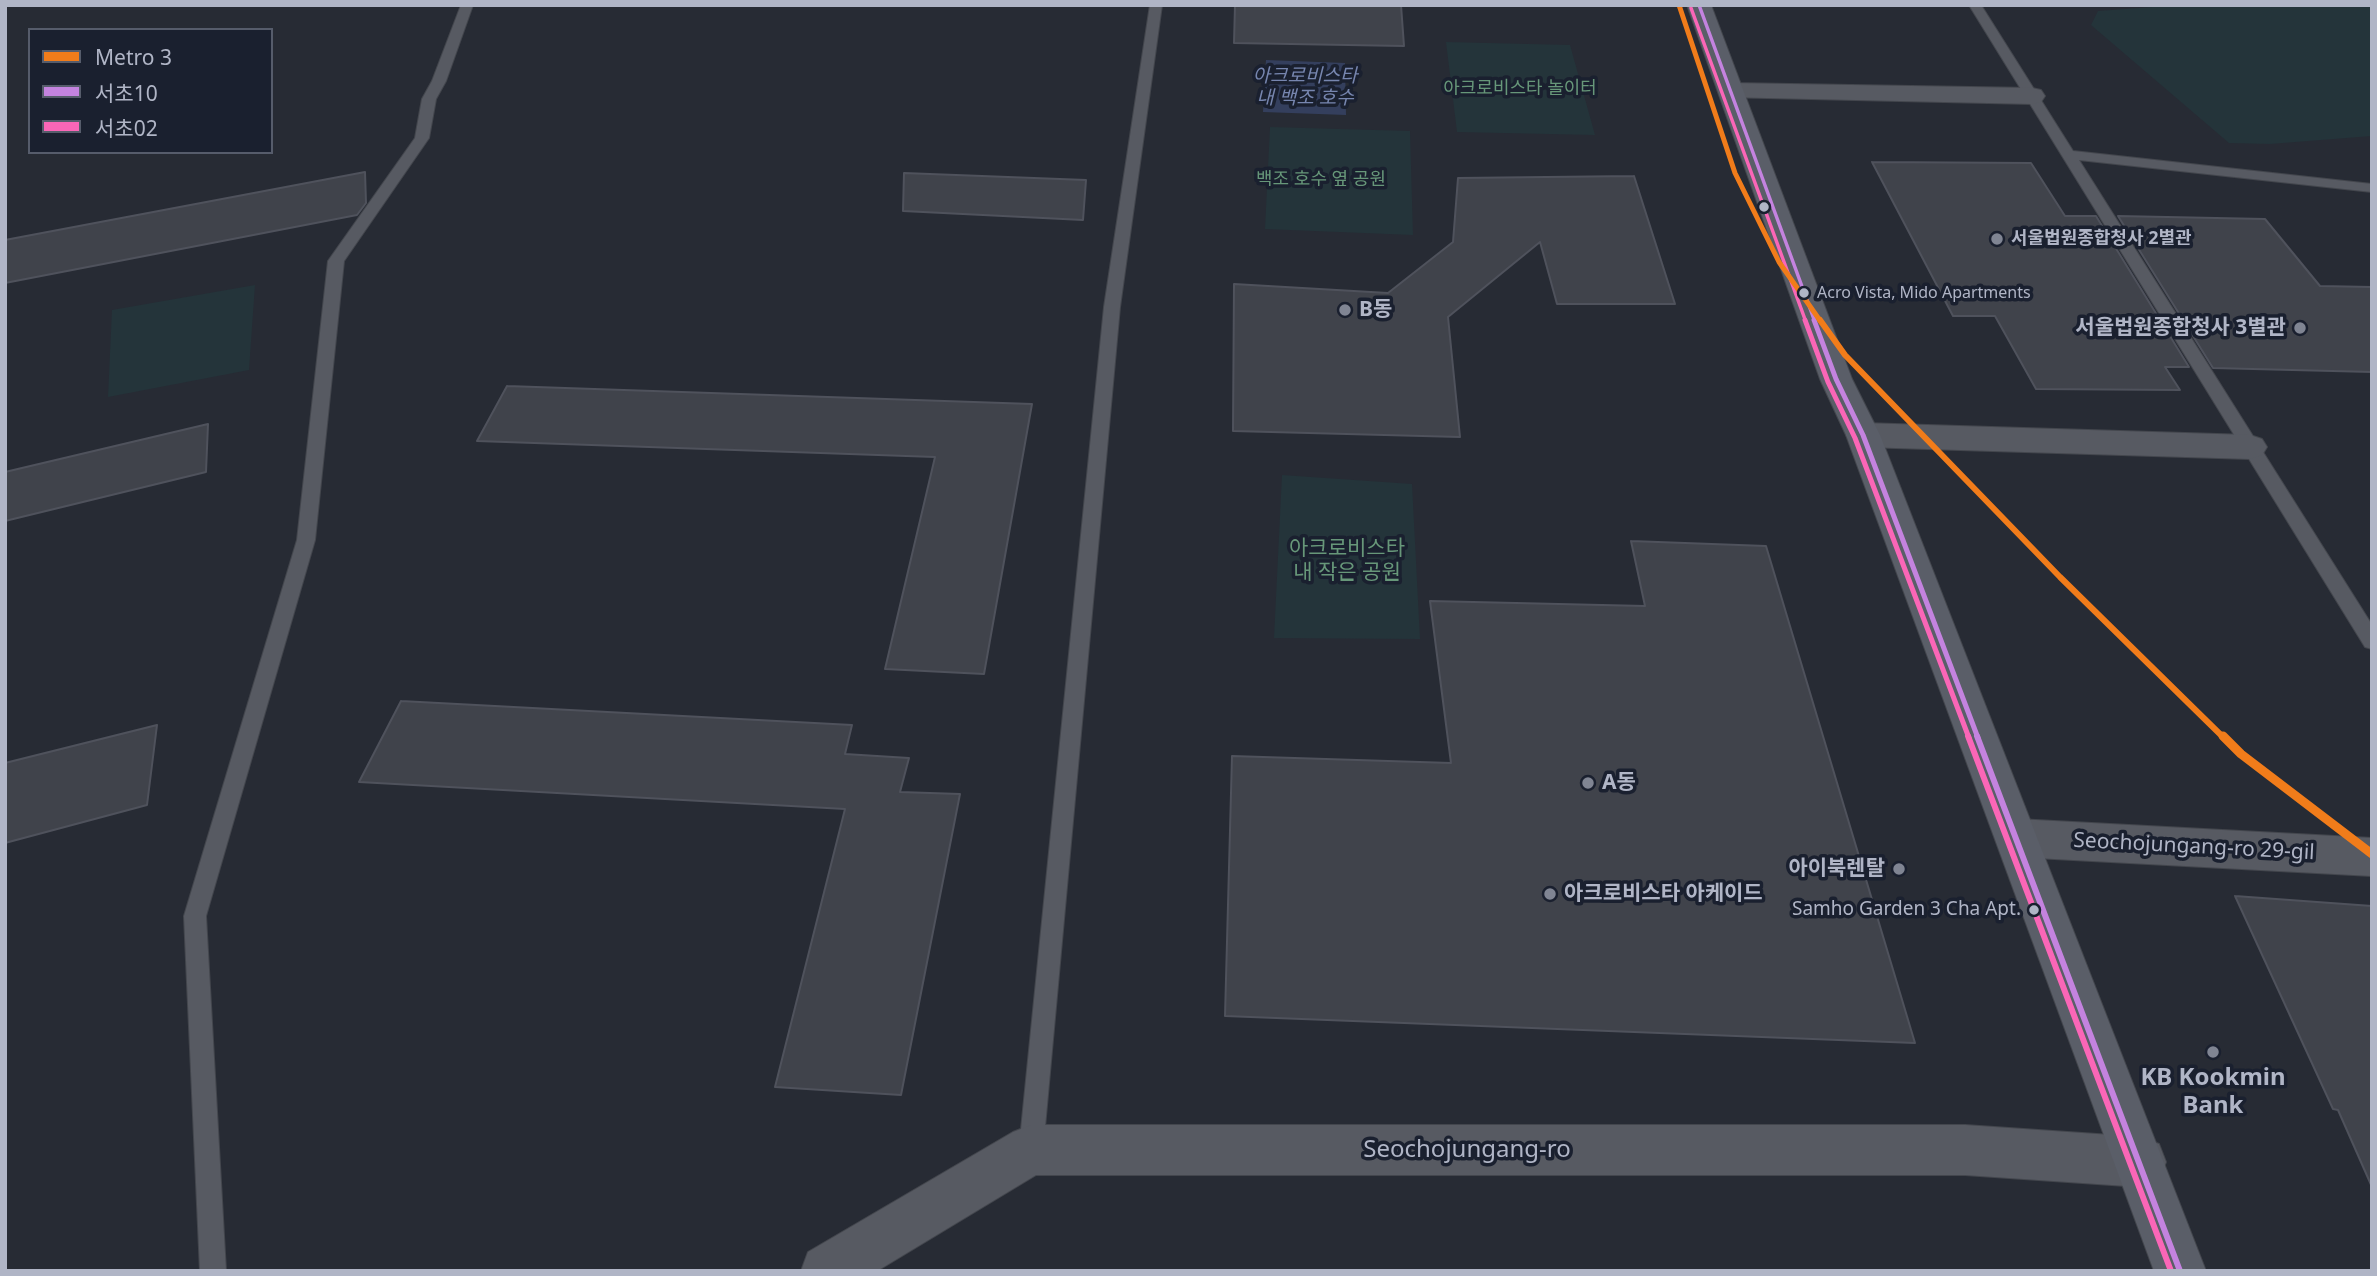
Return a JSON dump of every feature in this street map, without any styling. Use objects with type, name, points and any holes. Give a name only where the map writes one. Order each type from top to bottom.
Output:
[{"type":"main road","points":[[1699,5],[1836,379],[1863,435],[2180,1271]]},
{"type":"street","points":[[1731,91],[2032,96]]},
{"type":"street","points":[[1863,435],[2250,447]]},
{"type":"street","name":"Seochojungang-ro 29-gil","points":[[2017,838],[2372,857]]},
{"type":"street","name":"Seochojungang-ro","points":[[1031,1150],[1965,1150],[2140,1162]]},
{"type":"street","points":[[827,1271],[1031,1150]]},
{"type":"lane","points":[[213,1271],[195,916],[306,540],[336,261],[422,138],[429,99],[439,81],[467,5]]},
{"type":"lane","points":[[1031,1150],[1112,307],[1156,5]]},
{"type":"lane","points":[[1975,5],[2372,642]]},
{"type":"lane","points":[[2068,155],[2372,188]]},
{"type":"green space","points":[[2179,5],[2372,5],[2372,136],[2270,144],[2229,143],[2091,25],[2098,11]]},
{"type":"green space","name":"아크로비스타 놀이터","points":[[1446,42],[1570,45],[1595,135],[1457,132]]},
{"type":"green space","name":"백조 호수 옆 공원","points":[[1270,127],[1410,131],[1413,235],[1265,229]]},
{"type":"green space","points":[[255,285],[249,370],[108,397],[112,310]]},
{"type":"green space","name":"아크로비스타 내 작은 공원","points":[[1282,475],[1412,484],[1420,639],[1274,638]]},
{"type":"water","name":"아크로비스타 내 백조 호수","points":[[1266,60],[1345,63],[1346,115],[1263,112]]},
{"type":"building","points":[[1235,5],[1401,5],[1404,46],[1234,43]]},
{"type":"building","name":"서울법원종합청사 2별관","points":[[1872,162],[2031,163],[2065,216],[2096,216],[2189,367],[2165,367],[2180,390],[2036,389],[1995,316],[1953,316]]},
{"type":"building","points":[[365,172],[366,203],[357,215],[5,283],[5,240]]},
{"type":"building","points":[[904,173],[1086,180],[1083,220],[903,211]]},
{"type":"building","name":"B동","points":[[1634,176],[1675,304],[1557,304],[1540,242],[1448,317],[1460,437],[1233,431],[1234,284],[1388,293],[1453,242],[1458,178]]},
{"type":"building","name":"서울법원종합청사 3별관","points":[[2118,216],[2265,219],[2320,286],[2372,287],[2372,372],[2213,368]]},
{"type":"building","points":[[507,386],[1032,404],[984,674],[885,669],[935,457],[477,441]]},
{"type":"building","points":[[208,424],[206,472],[5,521],[5,472]]},
{"type":"building","name":"아크로비스타 아케이드","points":[[1631,541],[1766,546],[1915,1043],[1225,1016],[1232,756],[1451,763],[1430,601],[1645,606]]},
{"type":"building","points":[[401,701],[852,725],[845,754],[909,758],[900,792],[960,794],[901,1095],[775,1087],[845,809],[359,782]]},
{"type":"building","points":[[157,725],[147,805],[5,843],[5,763]]},
{"type":"building","points":[[2235,896],[2372,906],[2372,1187],[2338,1110],[2333,1109]]},
{"type":"metro line","name":"3","points":[[1679,5],[1735,173],[1779,262],[1845,355],[2060,577],[2241,754],[2372,854]]},
{"type":"transit line","name":"서초10","points":[[1699,5],[1836,379],[1863,435],[2180,1271]]},
{"type":"transit line","name":"서초02","points":[[1691,8],[1828,382],[1855,438],[2171,1271]]},
{"type":"place","name":"서울법원종합청사 2별관","points":[[1997,239]]},
{"type":"place","name":"Acro Vista, Mido Apartments","points":[[1804,293]]},
{"type":"place","name":"B동","points":[[1345,310]]},
{"type":"place","name":"서울법원종합청사 3별관","points":[[2300,328]]},
{"type":"place","name":"A동","points":[[1588,783]]},
{"type":"place","name":"아이북렌탈","points":[[1899,869]]},
{"type":"place","name":"아크로비스타 아케이드","points":[[1550,894]]},
{"type":"place","name":"Samho Garden 3 Cha Apt.","points":[[2034,910]]},
{"type":"place","name":"KB Kookmin Bank","points":[[2213,1052]]}]
